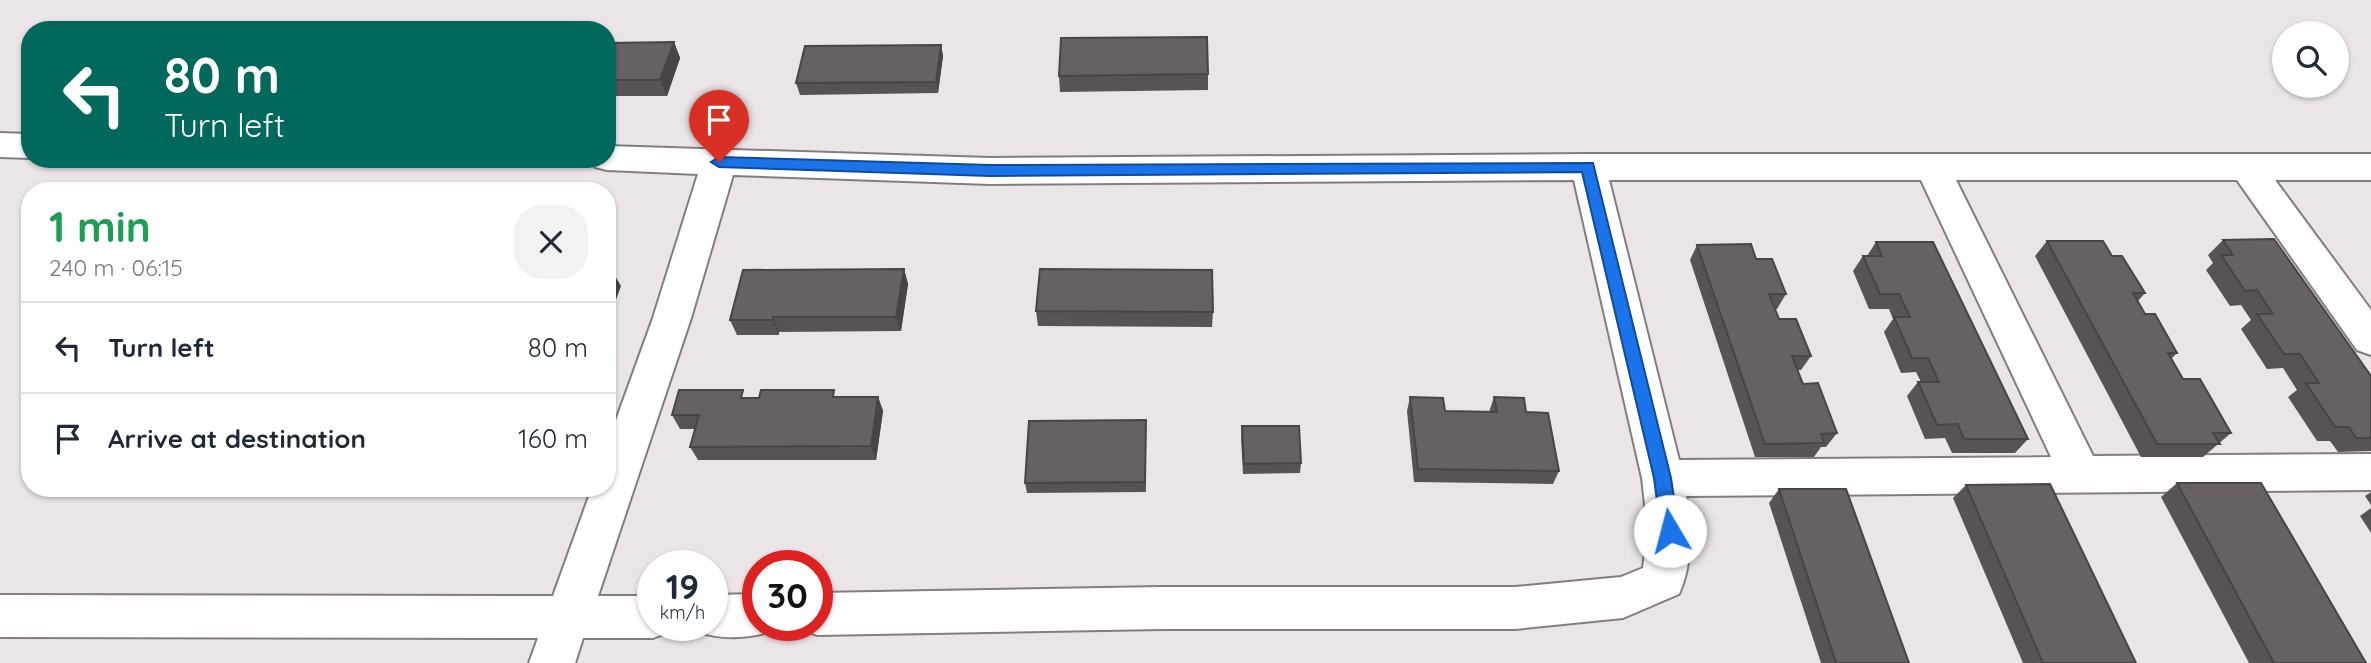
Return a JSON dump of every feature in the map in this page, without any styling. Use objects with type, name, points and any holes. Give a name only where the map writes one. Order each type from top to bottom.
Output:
[{"type":"street","points":[[0,145],[21,146]]},
{"type":"street","points":[[616,159],[990,171],[2371,166]]},
{"type":"street","points":[[616,474],[671,318],[719,162]]},
{"type":"street","points":[[833,614],[1162,608],[1515,608],[1623,597],[1663,580],[1670,531],[1662,478],[1588,167]]},
{"type":"street","points":[[1932,167],[2081,475]]},
{"type":"street","points":[[2247,167],[2371,339]]},
{"type":"street","points":[[1662,478],[2371,472]]},
{"type":"street","points":[[552,663],[608,497]]},
{"type":"street","points":[[0,616],[637,617]]},
{"type":"building","points":[[1207,37],[1208,74],[1059,76],[1061,38]]},
{"type":"building","points":[[674,42],[660,80],[616,80],[616,43]]},
{"type":"building","points":[[941,45],[936,82],[796,83],[805,46]]},
{"type":"building","points":[[2274,239],[2371,376],[2371,438],[2356,438],[2349,427],[2335,427],[2306,383],[2319,383],[2300,354],[2284,354],[2257,314],[2273,314],[2257,290],[2245,291],[2221,255],[2233,255],[2223,240]]},
{"type":"building","points":[[2047,241],[2103,241],[2112,256],[2122,256],[2145,293],[2133,293],[2145,314],[2155,314],[2177,353],[2168,353],[2183,379],[2200,379],[2231,433],[2213,433],[2220,444],[2157,444]]},
{"type":"building","points":[[1876,242],[1933,242],[2028,439],[1964,439],[1958,424],[1937,425],[1918,382],[1939,382],[1928,358],[1912,358],[1894,317],[1910,317],[1899,294],[1880,294],[1863,256],[1882,256]]},
{"type":"building","points":[[1751,244],[1756,259],[1772,259],[1786,294],[1769,294],[1779,319],[1796,319],[1811,356],[1792,356],[1803,384],[1818,383],[1837,433],[1821,434],[1824,443],[1765,444],[1697,245]]},
{"type":"building","points":[[904,269],[896,317],[773,317],[773,320],[730,320],[743,270]]},
{"type":"building","points":[[1040,269],[1212,270],[1213,312],[1036,311]]},
{"type":"building","points":[[679,390],[743,390],[741,398],[759,398],[761,390],[834,390],[833,397],[878,397],[871,446],[690,447],[699,415],[672,415]]},
{"type":"building","points":[[1410,397],[1443,398],[1445,411],[1497,412],[1494,397],[1524,398],[1526,412],[1548,413],[1559,471],[1418,469]]},
{"type":"building","points":[[1146,420],[1145,482],[1025,483],[1029,421]]},
{"type":"building","points":[[1242,426],[1299,426],[1301,463],[1244,464]]},
{"type":"building","points":[[2177,483],[2261,483],[2366,663],[2274,663]]},
{"type":"building","points":[[2050,484],[2136,663],[2043,663],[1966,485]]},
{"type":"building","points":[[1779,489],[1846,489],[1909,663],[1836,663]]},
{"type":"route","points":[[719,162],[990,171],[1588,167],[1662,478],[1670,531]]}]
